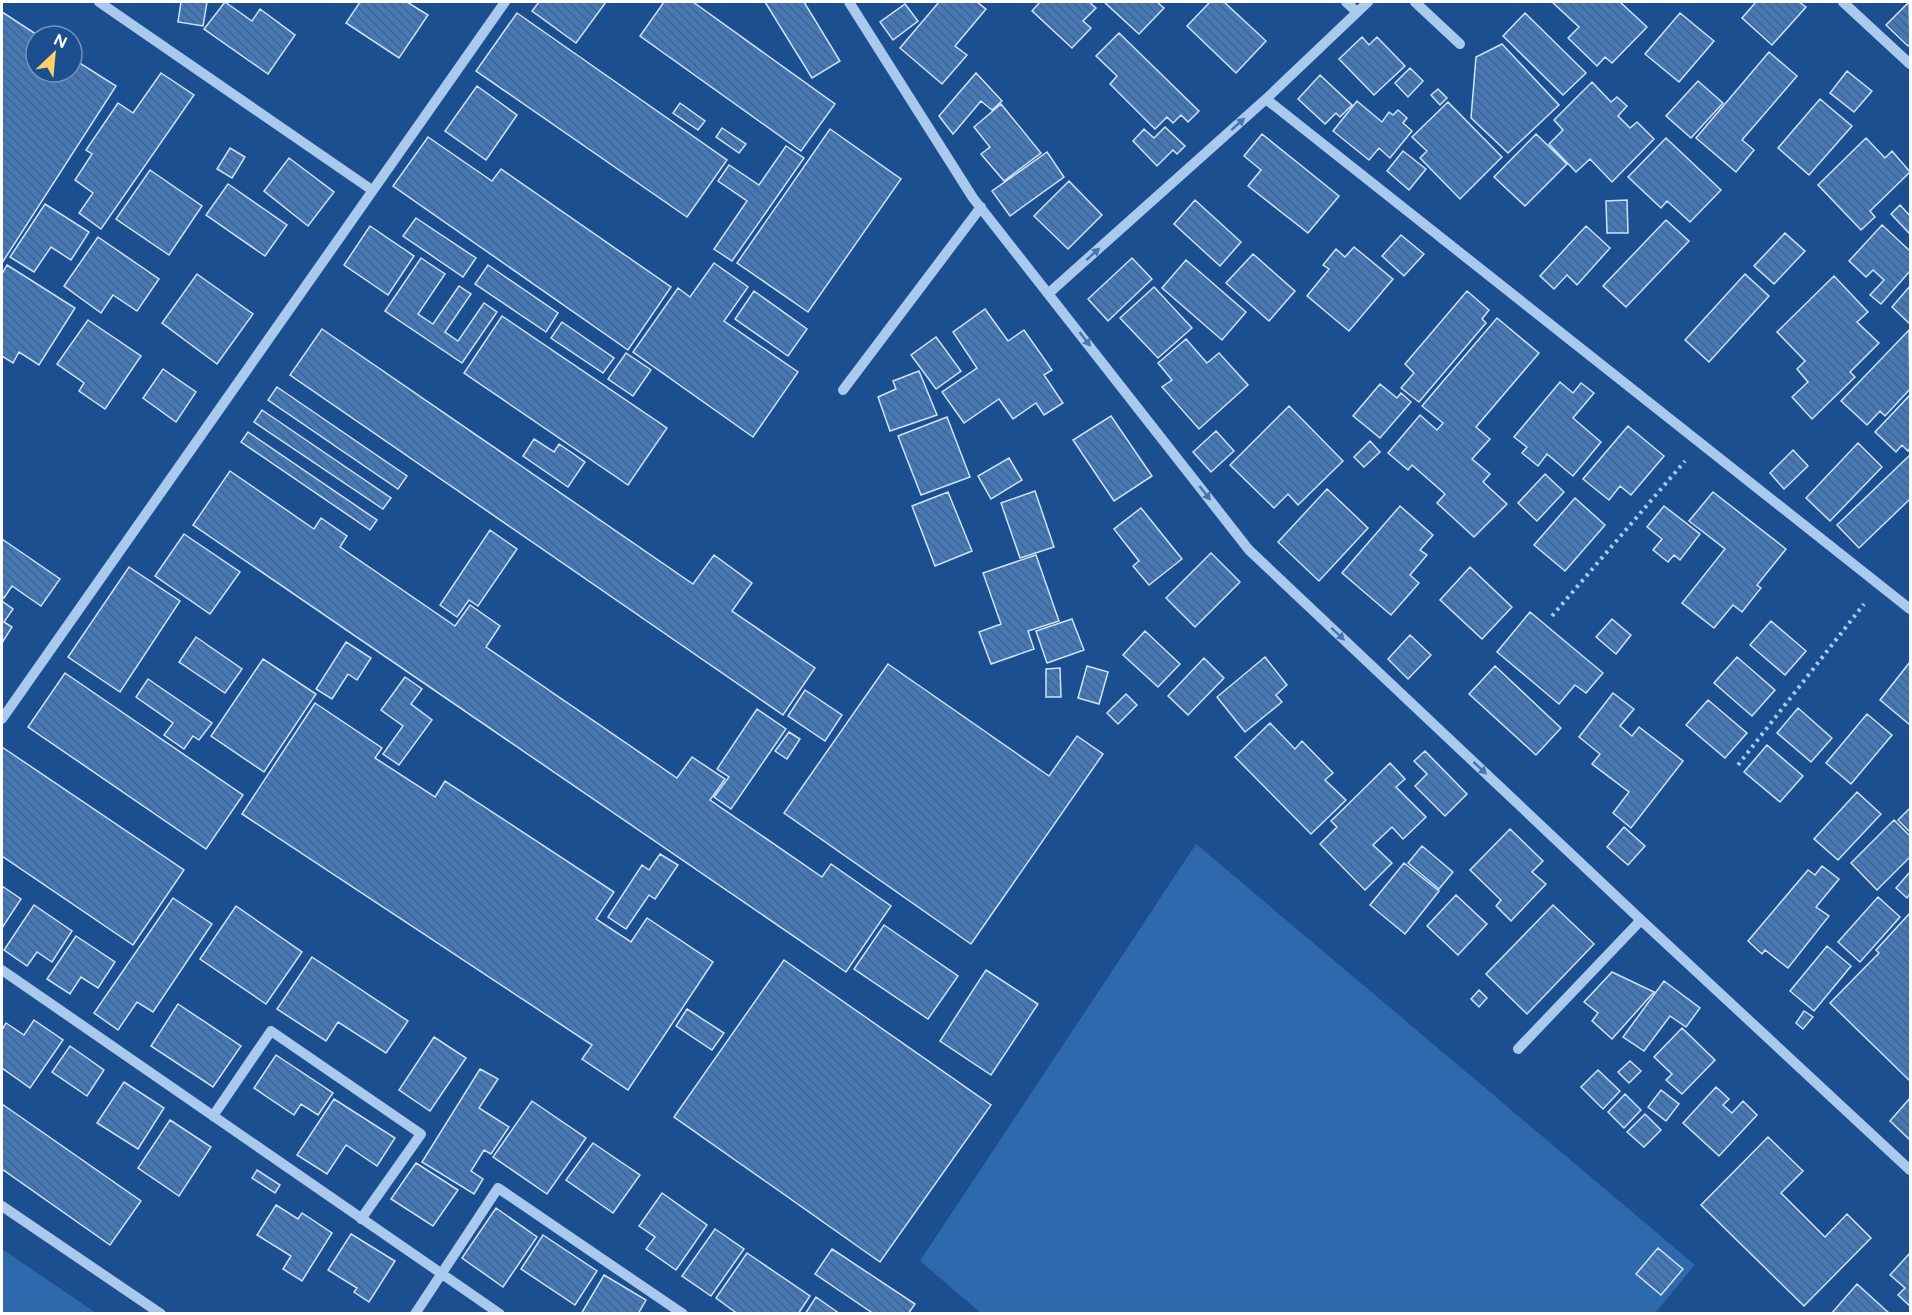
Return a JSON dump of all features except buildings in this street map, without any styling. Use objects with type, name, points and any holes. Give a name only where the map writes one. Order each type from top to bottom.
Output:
[{"type":"street","points":[[99,2],[372,190]]},
{"type":"street","points":[[2,719],[504,2]]},
{"type":"street","points":[[849,2],[981,207],[1249,550],[1641,920],[1911,1170]]},
{"type":"street","points":[[1346,2],[1358,12]]},
{"type":"street","points":[[1049,293],[1266,99],[1368,2]]},
{"type":"street","points":[[1415,2],[1460,44]]},
{"type":"street","points":[[1843,2],[1911,64]]},
{"type":"street","points":[[1266,99],[1911,609]]},
{"type":"street","points":[[843,390],[981,207]]},
{"type":"street","points":[[1518,1049],[1641,920]]},
{"type":"street","points":[[2,970],[500,1314]]},
{"type":"street","points":[[213,1116],[271,1031],[421,1134],[362,1219]]},
{"type":"street","points":[[415,1314],[498,1188],[683,1314]]},
{"type":"street","points":[[2,1206],[161,1314]]},
{"type":"path","points":[[1552,616],[1700,444]]},
{"type":"path","points":[[1738,765],[1880,585]]},
{"type":"shaded area","points":[[1196,844],[1695,1265],[1655,1313],[982,1314],[920,1261]]},
{"type":"shaded area","points":[[2,1249],[96,1313],[2,1313]]}]
